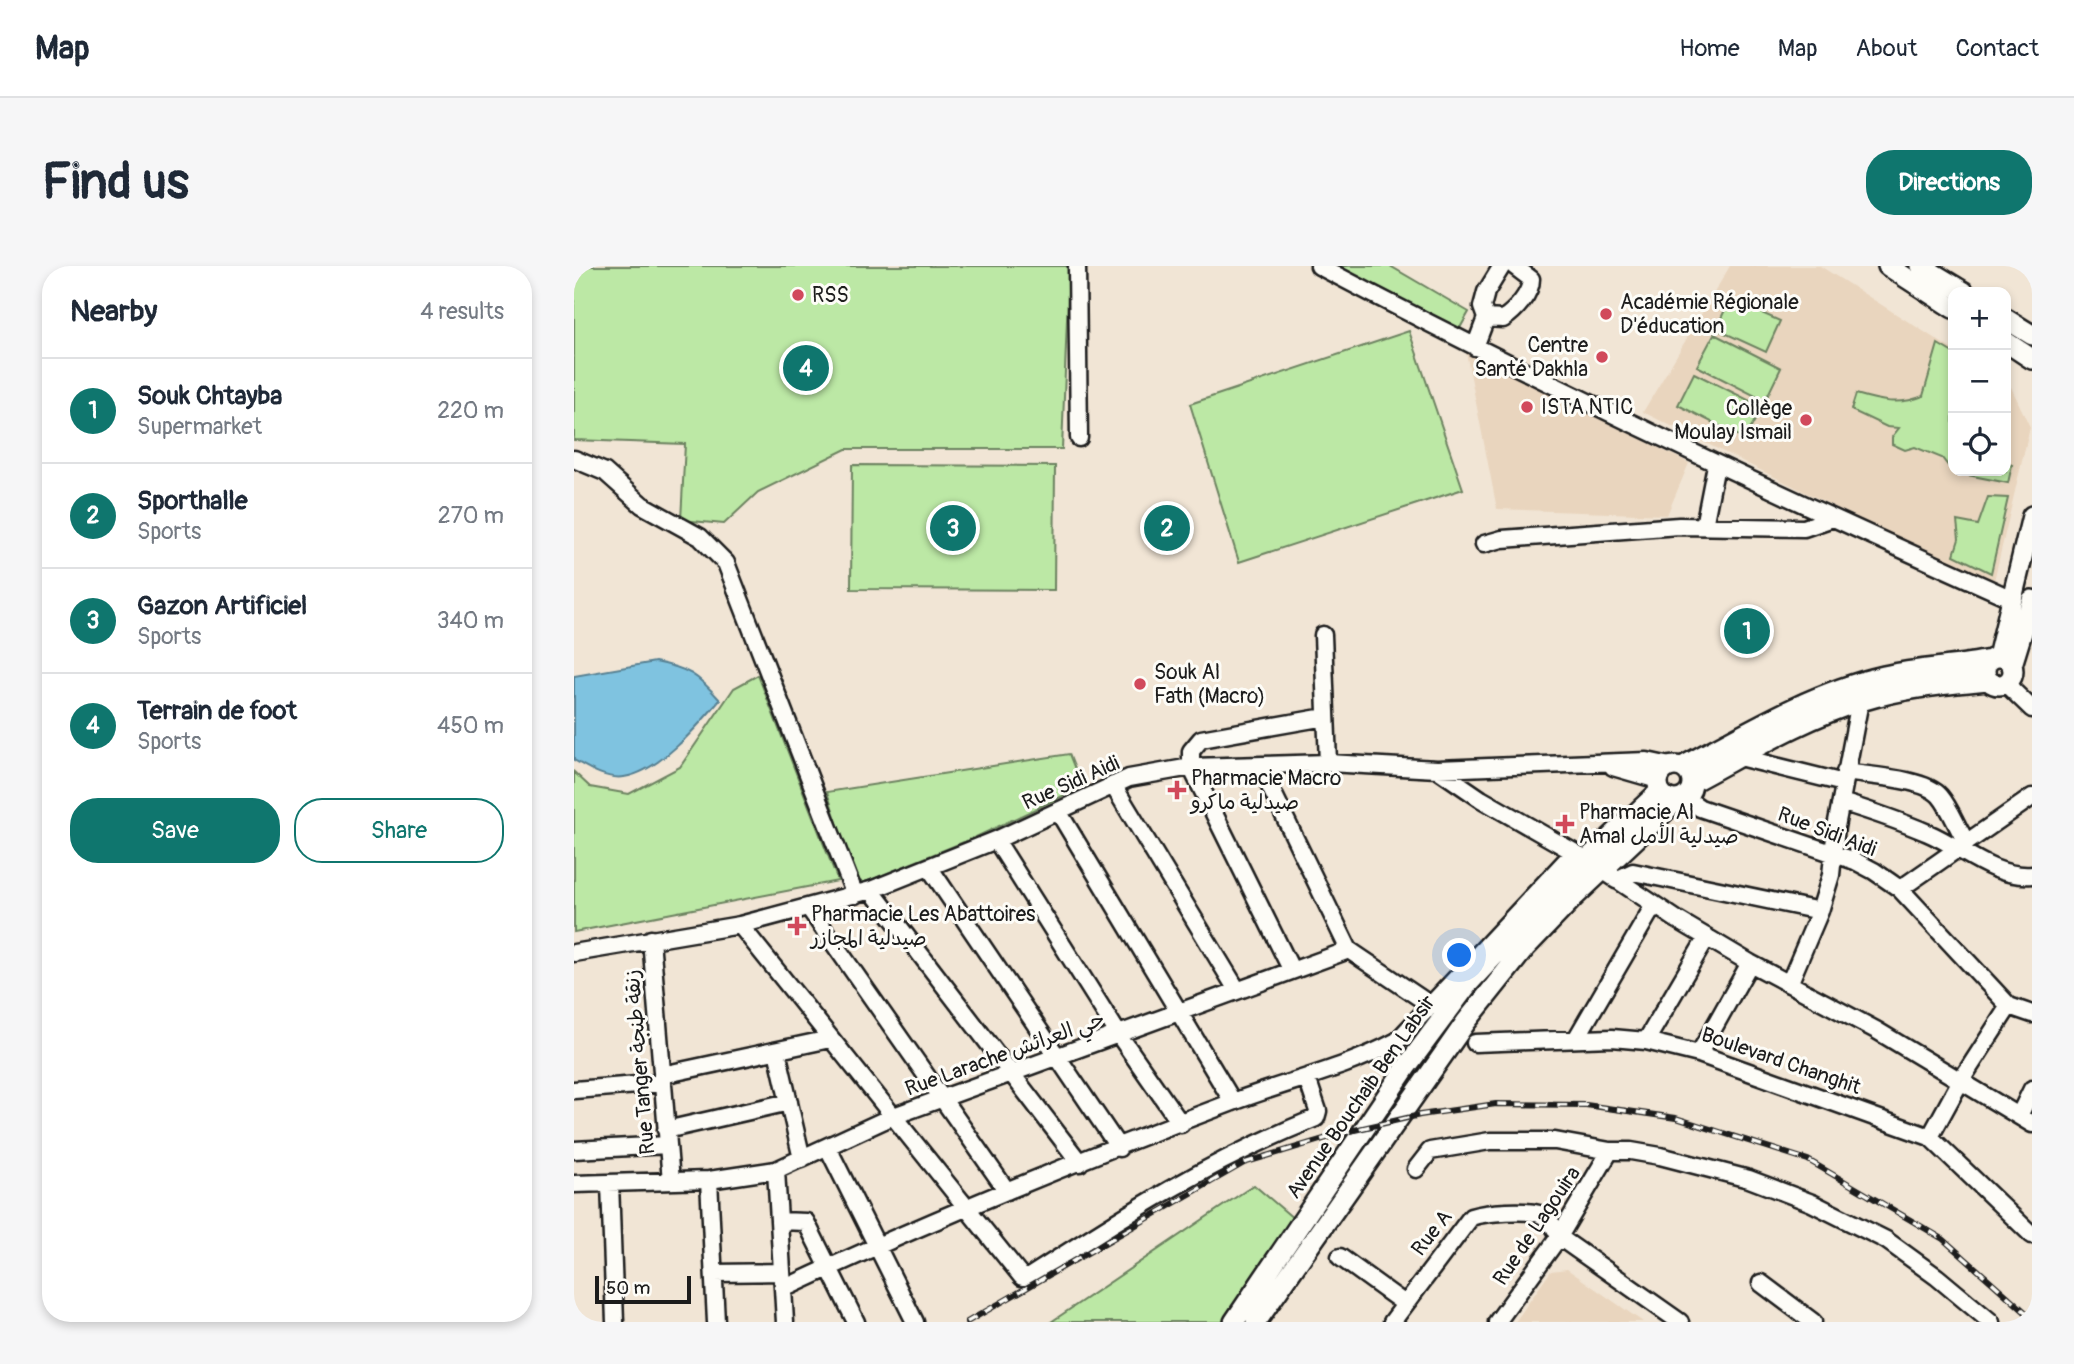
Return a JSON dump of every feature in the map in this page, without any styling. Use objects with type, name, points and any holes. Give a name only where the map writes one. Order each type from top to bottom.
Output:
[{"type":"main road","points":[[1888,266],[1948,304]]},
{"type":"main road","points":[[1921,266],[1956,287]]},
{"type":"main road","points":[[2011,321],[2032,335]]},
{"type":"main road","points":[[2011,345],[2032,359]]},
{"type":"main road","points":[[1999,669],[2022,599],[2032,516]]},
{"type":"main road","points":[[1999,669],[2028,633],[2022,599]]},
{"type":"main road","name":"Avenue Bouchaib Ben Labsir","points":[[1256,1322],[1466,1022],[1525,948],[1609,875],[1675,783],[1739,757],[1815,718],[1860,701],[1999,669]]},
{"type":"main road","name":"Avenue Bouchaib Ben Labsir","points":[[1234,1322],[1407,1066],[1468,984],[1580,856],[1675,783],[1765,723],[1858,683],[1884,676],[1999,669]]},
{"type":"street","points":[[1077,266],[1079,438]]},
{"type":"street","points":[[1320,266],[1475,347],[1716,464],[1833,518],[2022,599]]},
{"type":"street","points":[[1475,347],[1486,317],[1482,307],[1486,292],[1502,266]]},
{"type":"street","points":[[1486,317],[1503,319],[1513,312],[1531,286],[1531,279],[1514,266]]},
{"type":"street","points":[[574,459],[605,472],[642,505],[700,537],[726,563],[759,641],[855,895]]},
{"type":"street","points":[[1703,526],[1716,464]]},
{"type":"street","points":[[1484,544],[1502,539],[1703,526],[1804,528],[1833,518]]},
{"type":"street","points":[[1324,635],[1328,763]]},
{"type":"street","points":[[1999,669],[2032,709]]},
{"type":"street","points":[[1789,984],[1820,911],[1831,875],[1844,777],[1860,701]]},
{"type":"street","points":[[1291,969],[1191,767],[1191,751],[1201,739],[1325,717]]},
{"type":"street","points":[[1739,757],[1844,777],[1916,784],[1934,790],[1941,797],[1964,846]]},
{"type":"street","name":"Rue Sidi Aidi","points":[[574,953],[740,925],[871,890],[996,840],[1129,778],[1191,767],[1328,763],[1437,769],[1647,761],[1675,783],[1700,808],[1867,867],[1900,889],[2009,1006],[2032,1014]]},
{"type":"street","points":[[1260,766],[1349,950],[1432,1006]]},
{"type":"street","points":[[1437,769],[1481,799],[1580,856],[1749,963],[1876,1030],[2025,1120],[2032,1090]]},
{"type":"street","points":[[1113,785],[1237,990]]},
{"type":"street","points":[[1900,889],[2032,797]]},
{"type":"street","points":[[1841,802],[1964,846],[2001,873],[2032,875]]},
{"type":"street","points":[[1058,811],[1233,1102]]},
{"type":"street","points":[[996,840],[1119,1035],[1181,1124]]},
{"type":"street","points":[[783,1289],[966,1207],[1233,1102],[1307,1078],[1397,1041],[1580,856]]},
{"type":"street","points":[[929,867],[1119,1148]]},
{"type":"street","points":[[1609,875],[1633,872],[1820,911]]},
{"type":"street","points":[[871,890],[1080,1163]]},
{"type":"street","points":[[1576,1040],[1654,905]]},
{"type":"street","points":[[809,908],[1007,1191]]},
{"type":"street","points":[[740,925],[1018,1274],[1029,1278],[1129,1212],[1232,1153],[1316,1118],[1318,1111],[1307,1078]]},
{"type":"street","points":[[1646,1041],[1707,937]]},
{"type":"street","name":"Rue Tanger زنقة طنجة","points":[[650,939],[671,1181]]},
{"type":"street","name":"Rue Larache حي العرائش","points":[[574,1184],[709,1180],[776,1170],[891,1117],[1349,950]]},
{"type":"street","points":[[1699,1054],[1749,963]]},
{"type":"street","points":[[1930,1137],[2009,1006]]},
{"type":"street","points":[[574,1090],[663,1079],[830,1039]]},
{"type":"street","name":"Boulevard Changhit","points":[[1475,1043],[1646,1041],[1699,1054],[1930,1137],[2028,1231]]},
{"type":"street","points":[[777,1051],[803,1159]]},
{"type":"street","points":[[574,1150],[667,1138],[789,1102]]},
{"type":"street","points":[[1416,1169],[1430,1151],[1490,1141],[1555,1141],[1610,1151],[1631,1150],[1689,1162],[1749,1178],[1812,1203],[1886,1240],[1937,1277],[1991,1322]]},
{"type":"street","points":[[828,1148],[915,1322]]},
{"type":"street","name":"Rue de Lagouira","points":[[1497,1322],[1559,1237],[1610,1151]]},
{"type":"street","points":[[776,1170],[785,1322]]},
{"type":"street","points":[[709,1180],[716,1322]]},
{"type":"street","points":[[610,1183],[615,1322]]},
{"type":"street","points":[[2028,1231],[2032,1211]]},
{"type":"street","name":"Rue A","points":[[1392,1322],[1471,1217],[1480,1214],[1538,1214],[1552,1224],[1559,1237]]},
{"type":"street","points":[[779,1221],[800,1219],[806,1222],[856,1322]]},
{"type":"street","points":[[1559,1237],[1680,1322]]},
{"type":"street","points":[[1340,1257],[1405,1304]]},
{"type":"street","points":[[714,1273],[782,1272]]},
{"type":"street","points":[[1761,1283],[1813,1322]]},
{"type":"shaded area","name":"Collège Moulay Ismail","points":[[1730,266],[1820,266],[1948,347],[1948,476],[2011,476],[2011,387],[2030,427],[1993,585],[1643,412]]},
{"type":"shaded area","name":"ISTA NTIC","points":[[1466,352],[1689,463],[1667,515],[1497,509]]},
{"type":"shaded area","points":[[1567,1269],[1643,1322],[1515,1322],[1551,1271]]},
{"type":"green space","points":[[574,266],[1069,266],[1062,449],[846,449],[758,492],[724,524],[681,520],[685,444],[574,440]]},
{"type":"green space","points":[[1338,266],[1390,266],[1469,312],[1456,335]]},
{"type":"green space","points":[[1730,299],[1780,321],[1766,352],[1716,329]]},
{"type":"green space","points":[[1409,331],[1463,489],[1239,562],[1190,404]]},
{"type":"green space","points":[[1714,334],[1781,368],[1765,401],[1697,366]]},
{"type":"green space","points":[[1938,344],[1948,350],[1948,466],[1942,458],[1915,447],[1905,450],[1892,444],[1892,437],[1899,428],[1887,427],[1851,410],[1856,394],[1890,401],[1906,401],[1923,396]]},
{"type":"green space","points":[[1694,373],[1762,407],[1745,439],[1678,405]]},
{"type":"green space","points":[[852,465],[1055,466],[1054,590],[851,589]]},
{"type":"green space","points":[[1973,476],[2010,476],[2008,483]]},
{"type":"green space","points":[[1988,497],[2008,498],[1991,573],[1954,555],[1959,539],[1957,521],[1978,525]]},
{"type":"green space","points":[[758,675],[838,881],[574,932],[574,772],[590,787],[629,794],[680,767],[734,688]]},
{"type":"green space","points":[[1069,754],[1082,787],[976,837],[863,883],[855,877],[827,792]]},
{"type":"green space","points":[[1254,1185],[1294,1219],[1225,1322],[1051,1322]]},
{"type":"water","points":[[655,662],[692,674],[720,700],[677,746],[651,767],[637,773],[611,777],[574,760],[574,676]]},
{"type":"railway","points":[[967,1322],[1244,1163],[1350,1131],[1420,1115],[1496,1104],[1586,1105],[1676,1118],[1808,1160],[1943,1239],[2032,1318]]},
{"type":"place","name":"RSS","points":[[798,295]]},
{"type":"place","name":"Académie Régionale D'éducation","points":[[1606,314]]},
{"type":"place","name":"Centre Santé Dakhla","points":[[1602,357]]},
{"type":"place","name":"Terrain de foot","points":[[806,368]]},
{"type":"place","name":"ISTA NTIC","points":[[1527,407]]},
{"type":"place","name":"Collège Moulay Ismail","points":[[1806,420]]},
{"type":"place","name":"Gazon Artificiel","points":[[953,528]]},
{"type":"place","name":"Sporthalle","points":[[1167,528]]},
{"type":"place","name":"Souk Chtayba","points":[[1747,631]]},
{"type":"place","name":"Souk Al Fath (Macro)","points":[[1140,684]]},
{"type":"place","name":"Pharmacie Macro صيدلية ماكرو","points":[[1177,790]]},
{"type":"place","name":"Pharmacie Al Amal صيدلية الأمل","points":[[1565,824]]},
{"type":"place","name":"Pharmacie Les Abattoires صيدلية المجازر","points":[[797,926]]}]
